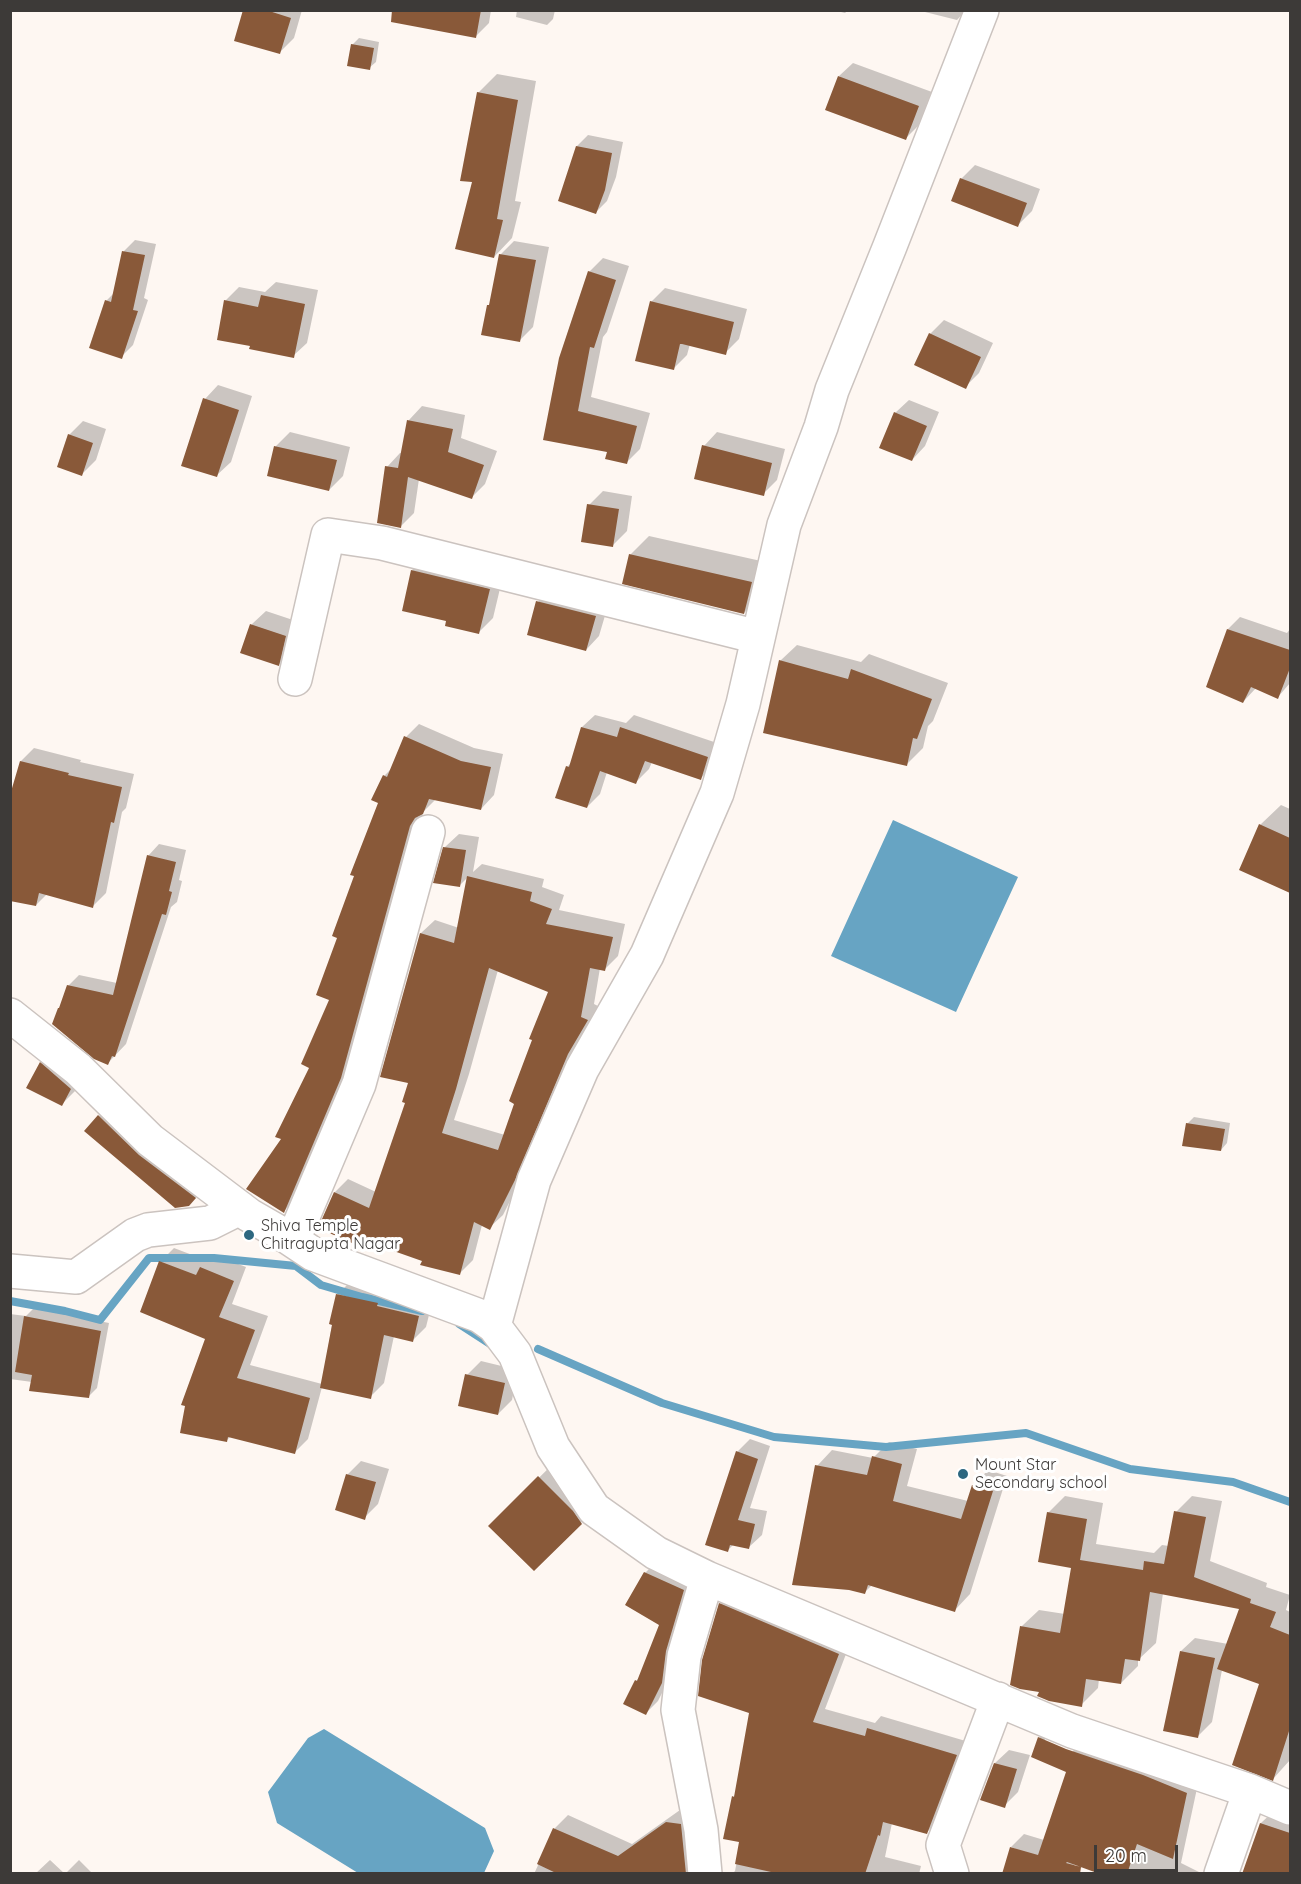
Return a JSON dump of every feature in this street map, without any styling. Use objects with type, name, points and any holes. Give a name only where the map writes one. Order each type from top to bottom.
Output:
[{"type":"street","points":[[494,1326],[538,1170],[582,1069],[647,955],[717,793],[743,704],[784,525],[821,427],[832,390],[981,10]]},
{"type":"street","points":[[295,679],[328,535],[393,546],[758,637]]},
{"type":"street","points":[[292,1240],[359,1084],[429,832]]},
{"type":"street","points":[[10,1015],[78,1069],[150,1140],[249,1215],[313,1254],[480,1316],[494,1326],[515,1354],[553,1447],[594,1509],[656,1552],[707,1578],[1072,1731],[1250,1791],[1290,1808]]},
{"type":"street","points":[[10,1271],[76,1277],[135,1235],[148,1230],[210,1223],[240,1208]]},
{"type":"street","points":[[705,1874],[701,1830],[678,1710],[684,1656],[707,1578]]},
{"type":"street","points":[[952,1874],[944,1845],[998,1699]]},
{"type":"street","points":[[1221,1874],[1250,1791]]},
{"type":"water","points":[[893,820],[1018,877],[956,1012],[831,956]]},
{"type":"water","points":[[324,1729],[485,1828],[494,1851],[484,1873],[358,1873],[277,1823],[268,1792],[308,1738]]},
{"type":"building","points":[[243,10],[266,10],[291,18],[280,54],[234,41]]},
{"type":"building","points":[[392,10],[481,10],[476,38],[391,22]]},
{"type":"building","points":[[351,44],[374,48],[370,70],[347,66]]},
{"type":"building","points":[[838,76],[919,106],[906,140],[825,110]]},
{"type":"building","points":[[477,92],[518,100],[497,219],[503,220],[494,258],[455,249],[472,182],[460,181]]},
{"type":"building","points":[[576,146],[612,153],[605,190],[596,214],[558,201]]},
{"type":"building","points":[[960,178],[1027,203],[1018,227],[951,201]]},
{"type":"building","points":[[122,251],[145,255],[133,310],[138,311],[122,359],[89,348],[105,300],[111,302]]},
{"type":"building","points":[[499,254],[536,260],[520,342],[481,335]]},
{"type":"building","points":[[588,271],[616,280],[594,348],[590,347],[578,411],[637,426],[627,464],[605,459],[607,452],[543,440],[559,358]]},
{"type":"building","points":[[261,295],[305,304],[294,358],[217,340],[224,300],[258,307]]},
{"type":"building","points":[[650,301],[734,322],[726,355],[680,344],[674,370],[635,361]]},
{"type":"building","points":[[929,333],[981,357],[966,389],[914,365]]},
{"type":"building","points":[[203,398],[239,410],[217,477],[181,466]]},
{"type":"building","points":[[894,412],[927,426],[912,461],[879,448]]},
{"type":"building","points":[[407,420],[453,429],[448,452],[484,465],[472,499],[408,477],[401,528],[377,523],[385,466],[398,468]]},
{"type":"building","points":[[68,434],[93,443],[82,476],[57,467]]},
{"type":"building","points":[[702,445],[772,463],[764,496],[694,479]]},
{"type":"building","points":[[274,446],[337,460],[329,491],[267,476]]},
{"type":"building","points":[[587,504],[619,509],[613,547],[581,542]]},
{"type":"building","points":[[629,554],[752,582],[744,614],[622,584]]},
{"type":"building","points":[[411,570],[490,589],[479,634],[445,626],[446,621],[402,611]]},
{"type":"building","points":[[536,601],[596,616],[586,651],[527,635]]},
{"type":"building","points":[[250,624],[286,636],[279,666],[240,653]]},
{"type":"building","points":[[1227,629],[1290,650],[1290,668],[1278,699],[1251,687],[1243,703],[1206,687]]},
{"type":"building","points":[[779,660],[848,679],[851,669],[932,699],[917,739],[913,738],[907,766],[763,733]]},
{"type":"building","points":[[581,727],[617,737],[620,727],[708,757],[701,780],[645,761],[636,784],[600,771],[587,808],[555,798],[566,766],[569,767]]},
{"type":"building","points":[[404,736],[461,761],[491,767],[481,810],[429,799],[423,814],[415,818],[410,826],[341,1078],[284,1213],[246,1189],[281,1139],[275,1137],[309,1068],[301,1064],[329,1000],[316,995],[337,938],[332,936],[354,876],[350,875],[378,803],[371,800],[383,775],[387,777]]},
{"type":"building","points":[[20,761],[122,787],[114,823],[111,822],[93,908],[39,893],[36,906],[10,901],[10,795]]},
{"type":"building","points":[[1259,824],[1290,838],[1290,893],[1239,870]]},
{"type":"building","points":[[443,847],[466,850],[460,887],[433,883]]},
{"type":"building","points":[[147,855],[176,862],[169,891],[172,892],[166,915],[162,914],[115,1057],[112,1056],[108,1065],[94,1059],[52,1024],[67,985],[113,995]]},
{"type":"building","points":[[467,876],[532,892],[530,901],[552,909],[546,924],[613,937],[605,971],[590,968],[581,1017],[588,1020],[568,1054],[515,1180],[490,1230],[474,1222],[460,1275],[420,1265],[422,1261],[354,1237],[352,1243],[318,1228],[334,1192],[369,1208],[405,1103],[402,1102],[408,1083],[380,1077],[420,933],[454,943]],"holes":[[[489,968],[548,992],[529,1039],[532,1040],[509,1101],[514,1104],[498,1150],[442,1133]]]},
{"type":"building","points":[[40,1062],[71,1089],[62,1106],[26,1088]]},
{"type":"building","points":[[98,1115],[139,1155],[196,1198],[189,1206],[175,1208],[84,1131]]},
{"type":"building","points":[[1186,1123],[1225,1129],[1221,1151],[1182,1146]]},
{"type":"building","points":[[159,1261],[196,1275],[200,1267],[234,1281],[219,1317],[255,1330],[237,1378],[310,1398],[295,1454],[228,1437],[227,1442],[180,1433],[185,1406],[181,1405],[205,1339],[140,1312]]},
{"type":"building","points":[[336,1294],[378,1303],[377,1306],[419,1316],[413,1342],[384,1335],[371,1399],[320,1388],[332,1325],[329,1324]]},
{"type":"building","points":[[24,1316],[101,1331],[89,1398],[29,1391],[32,1375],[15,1372]]},
{"type":"building","points":[[465,1374],[505,1383],[498,1415],[458,1406]]},
{"type":"building","points":[[736,1451],[758,1459],[738,1520],[755,1524],[749,1549],[730,1545],[728,1552],[705,1545]]},
{"type":"building","points":[[872,1456],[902,1464],[893,1501],[961,1519],[972,1485],[993,1491],[955,1612],[868,1585],[865,1594],[849,1590],[792,1585],[815,1465],[867,1475]]},
{"type":"building","points":[[346,1474],[376,1482],[365,1520],[335,1510]]},
{"type":"building","points":[[538,1476],[573,1511],[582,1524],[534,1571],[488,1526]]},
{"type":"building","points":[[1174,1511],[1206,1517],[1194,1577],[1251,1599],[1250,1603],[1276,1612],[1270,1627],[1290,1635],[1290,1728],[1273,1781],[1232,1765],[1259,1684],[1217,1669],[1239,1609],[1150,1592],[1140,1661],[1125,1659],[1121,1684],[1086,1679],[1082,1707],[1049,1701],[1037,1696],[1039,1692],[1010,1685],[1020,1626],[1060,1633],[1071,1568],[1038,1562],[1047,1512],[1087,1519],[1080,1560],[1143,1570],[1144,1561],[1164,1564]]},
{"type":"building","points":[[644,1572],[684,1590],[666,1651],[662,1683],[646,1715],[623,1704],[635,1680],[637,1681],[659,1625],[625,1605]]},
{"type":"building","points":[[719,1603],[839,1654],[813,1722],[865,1736],[867,1728],[957,1755],[927,1834],[883,1822],[865,1874],[780,1874],[735,1864],[739,1842],[723,1839],[732,1796],[734,1797],[749,1713],[698,1696],[702,1660]]},
{"type":"building","points":[[1180,1651],[1215,1658],[1198,1738],[1163,1731]]},
{"type":"building","points":[[1038,1737],[1187,1793],[1173,1859],[1137,1844],[1127,1874],[1100,1874],[1081,1867],[1080,1874],[1002,1874],[1010,1847],[1038,1855],[1066,1772],[1031,1757]]},
{"type":"building","points":[[994,1763],[1017,1769],[1005,1808],[980,1800]]},
{"type":"building","points":[[666,1822],[681,1824],[686,1874],[558,1874],[537,1864],[553,1828],[618,1856]]},
{"type":"building","points":[[1260,1823],[1290,1833],[1290,1874],[1242,1874]]},
{"type":"waterway","points":[[10,1301],[100,1320],[149,1258],[214,1258],[296,1266],[321,1285],[422,1311]]},
{"type":"waterway","points":[[459,1324],[493,1346]]},
{"type":"waterway","points":[[538,1349],[662,1403],[774,1437],[886,1447],[1026,1433],[1130,1469],[1233,1482],[1290,1502]]},
{"type":"place","name":"Shiva Temple Chitragupta Nagar","points":[[249,1235]]},
{"type":"place","name":"Mount Star Secondary school","points":[[963,1474]]}]
